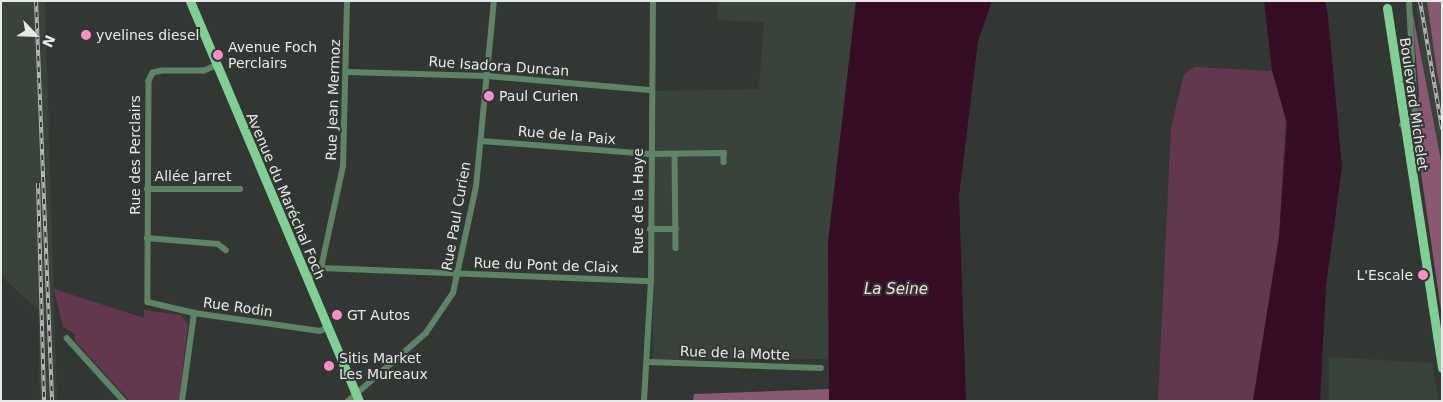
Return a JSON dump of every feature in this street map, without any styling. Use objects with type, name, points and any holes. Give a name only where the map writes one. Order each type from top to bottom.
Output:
[{"type":"main road","name":"Avenue du Maréchal Foch","points":[[190,1],[326,328],[357,397]]},
{"type":"main road","name":"Boulevard Michelet","points":[[1387,4],[1442,368]]},
{"type":"street","name":"Rue Jean Mermoz","points":[[321,268],[343,166],[347,72],[347,1]]},
{"type":"street","name":"Rue Paul Curien","points":[[348,401],[357,397],[440,316],[459,274],[481,141],[494,1]]},
{"type":"street","name":"Rue de la Haye","points":[[644,401],[648,362],[651,281],[649,90],[654,1]]},
{"type":"street","points":[[1405,125],[1415,111],[1409,1]]},
{"type":"street","name":"Rue des Perclairs","points":[[148,302],[148,81],[162,71],[204,71],[216,66]]},
{"type":"street","name":"Rue Isadora Duncan","points":[[347,72],[486,76],[649,90]]},
{"type":"street","name":"Rue de la Paix","points":[[481,141],[650,154],[724,153],[724,162]]},
{"type":"street","points":[[675,154],[676,248]]},
{"type":"street","name":"Allée Jarret","points":[[147,189],[240,189]]},
{"type":"street","points":[[650,229],[676,229]]},
{"type":"street","points":[[147,238],[218,244],[226,250]]},
{"type":"street","points":[[306,279],[321,268]]},
{"type":"street","name":"Rue du Pont de Claix","points":[[321,268],[651,281]]},
{"type":"street","name":"Rue Rodin","points":[[148,302],[194,313],[320,331],[326,328]]},
{"type":"street","points":[[182,401],[194,313]]},
{"type":"street","points":[[68,338],[124,401]]},
{"type":"street","name":"Rue de la Motte","points":[[648,362],[821,368]]},
{"type":"shaded area","points":[[1,1],[45,1],[57,401],[40,401],[38,310],[1,276]]},
{"type":"shaded area","points":[[718,1],[856,1],[828,242],[828,359],[653,360],[654,91],[759,89],[764,22],[717,20]]},
{"type":"shaded area","points":[[1416,1],[1427,1],[1442,97],[1442,166],[1425,91]]},
{"type":"shaded area","points":[[1427,1],[1442,1],[1442,97],[1437,72]]},
{"type":"shaded area","points":[[1412,9],[1442,166],[1442,317],[1415,132],[1419,96]]},
{"type":"shaded area","points":[[1195,67],[1272,71],[1286,113],[1279,237],[1253,401],[1158,401],[1171,128],[1184,74]]},
{"type":"shaded area","points":[[54,289],[144,318],[144,310],[181,315],[188,325],[179,401],[130,401],[74,340],[75,334],[63,327]]},
{"type":"shaded area","points":[[1329,357],[1432,363],[1439,401],[1329,401]]},
{"type":"shaded area","points":[[829,389],[829,401],[693,401],[694,394]]},
{"type":"water","name":"La Seine","points":[[856,1],[992,1],[978,41],[959,196],[966,401],[829,401],[828,242]]},
{"type":"water","points":[[1264,1],[1325,1],[1328,16],[1342,167],[1326,286],[1320,401],[1253,401],[1279,237],[1287,123],[1272,71]]},
{"type":"railway","points":[[36,1],[52,401]]},
{"type":"railway","points":[[1420,1],[1442,129]]},
{"type":"railway","points":[[38,183],[44,401]]},
{"type":"place","name":"yvelines diesel","points":[[86,35]]},
{"type":"place","name":"Avenue Foch Perclairs","points":[[218,55]]},
{"type":"place","name":"Paul Curien","points":[[489,96]]},
{"type":"place","name":"L'Escale","points":[[1423,275]]},
{"type":"place","name":"GT Autos","points":[[337,315]]},
{"type":"place","name":"Sitis Market Les Mureaux","points":[[329,366]]}]
